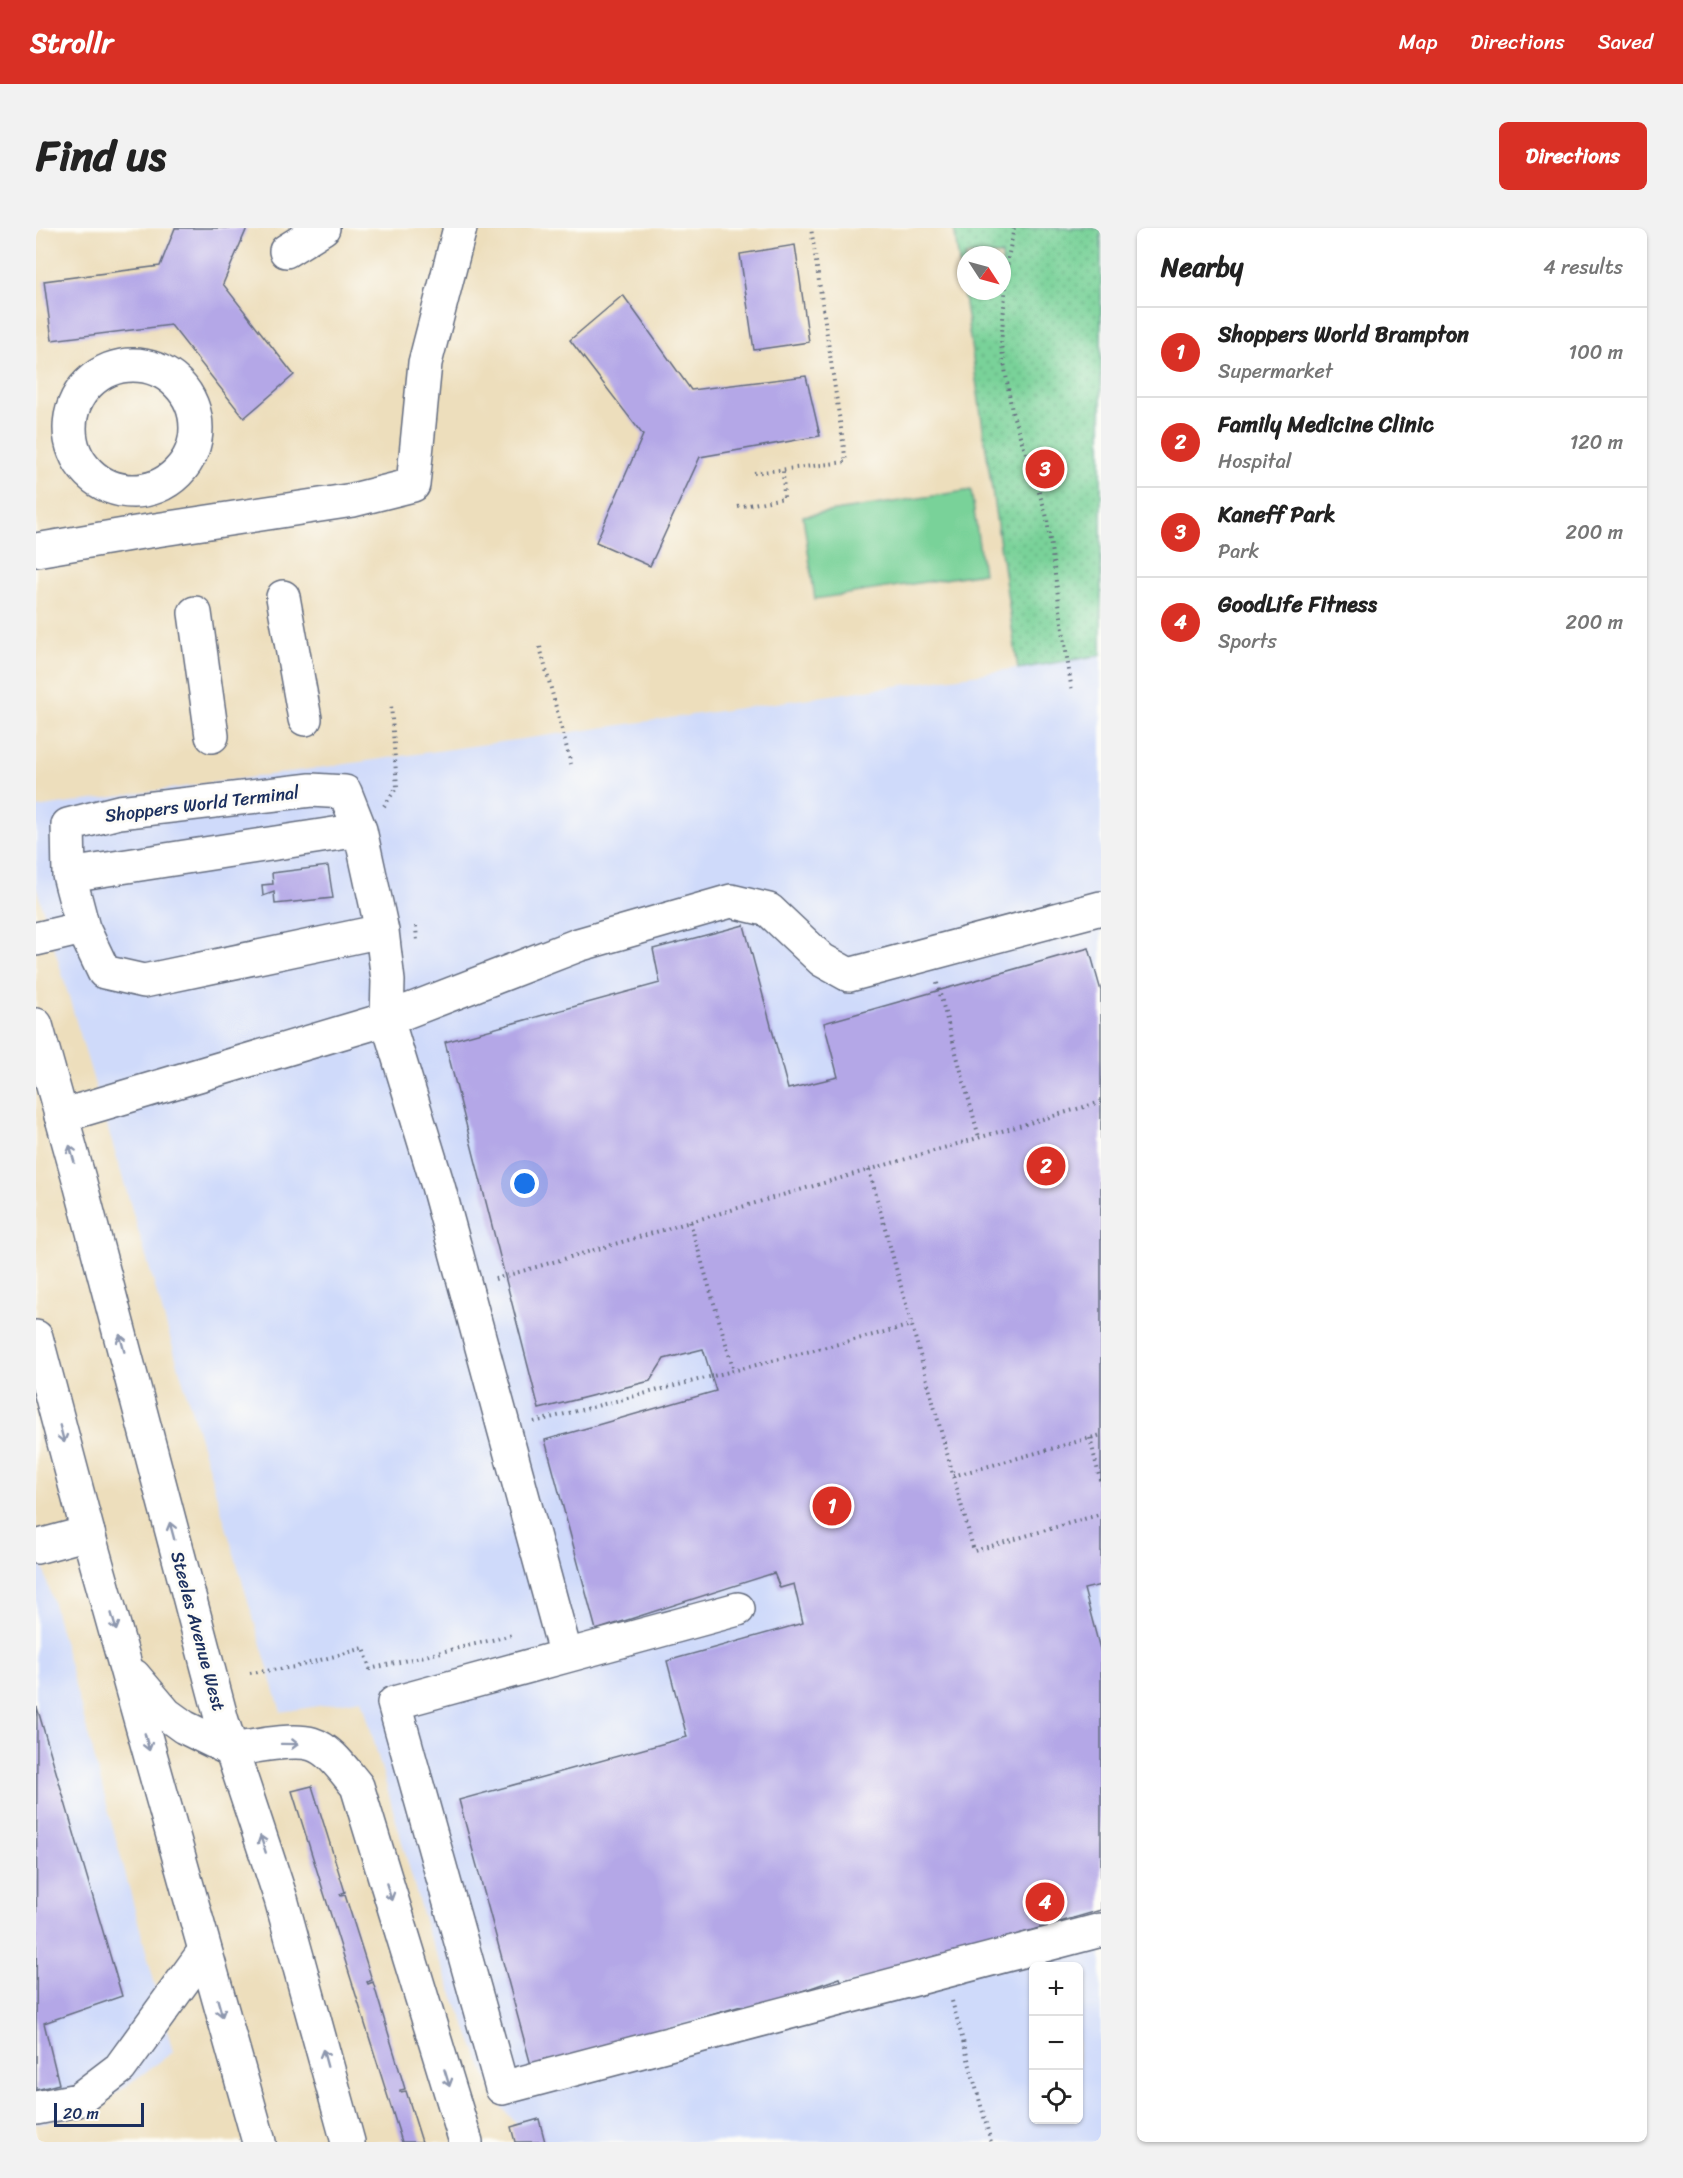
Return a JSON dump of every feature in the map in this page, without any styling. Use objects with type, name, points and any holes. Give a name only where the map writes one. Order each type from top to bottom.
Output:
[{"type":"main road","points":[[286,250],[323,228]]},
{"type":"main road","points":[[36,550],[353,500],[413,484],[425,363],[460,228]]},
{"type":"main road","points":[[135,533],[145,490]]},
{"type":"main road","points":[[283,597],[305,719]]},
{"type":"main road","points":[[195,613],[212,736]]},
{"type":"main road","name":"Shoppers World Terminal","points":[[382,931],[144,981],[104,972],[83,928],[69,875],[68,825],[119,812],[311,790],[345,792],[360,830],[382,931],[387,981],[387,1019],[466,1287],[567,1656]]},
{"type":"main road","points":[[69,875],[360,830]]},
{"type":"main road","points":[[49,1120],[387,1019],[578,945],[730,901],[769,910],[822,960],[849,975],[1101,908]]},
{"type":"main road","points":[[36,939],[83,928]]},
{"type":"main road","name":"Steeles Avenue West","points":[[36,1025],[49,1120],[222,1721],[281,1899],[348,2142]]},
{"type":"main road","points":[[36,1336],[88,1533],[259,2142]]},
{"type":"main road","points":[[36,1547],[88,1533]]},
{"type":"main road","points":[[738,1609],[394,1703],[502,2088],[1101,1930]]},
{"type":"main road","points":[[126,1665],[165,1714],[184,1727],[231,1750],[283,1743],[312,1744],[333,1758],[357,1785],[466,2142]]},
{"type":"main road","points":[[36,2108],[78,2100],[120,2068],[204,1952]]},
{"type":"path","points":[[754,473],[846,462],[811,228]]},
{"type":"path","points":[[1014,228],[1008,258],[1001,344],[1012,412],[1046,513],[1072,692]]},
{"type":"path","points":[[738,507],[784,498],[783,469]]},
{"type":"path","points":[[540,647],[571,764]]},
{"type":"path","points":[[360,830],[384,806],[397,786],[391,705]]},
{"type":"path","points":[[928,954],[979,1137]]},
{"type":"path","points":[[466,1287],[1101,1102]]},
{"type":"path","points":[[869,1170],[974,1551],[1101,1514]]},
{"type":"path","points":[[690,1222],[734,1371]]},
{"type":"path","points":[[504,1428],[912,1325]]},
{"type":"path","points":[[953,1476],[1101,1435]]},
{"type":"path","points":[[1090,1438],[1101,1484]]},
{"type":"path","points":[[250,1673],[295,1667],[364,1647],[370,1669],[513,1635]]},
{"type":"path","points":[[951,2000],[991,2142]]},
{"type":"shaded area","points":[[1101,655],[1101,2142],[532,2142],[496,2100],[427,1931],[362,1699],[281,1712],[36,886],[36,808]]},
{"type":"shaded area","points":[[36,1540],[173,2052],[88,2114],[36,2124]]},
{"type":"green space","points":[[954,228],[1101,228],[1101,655],[1018,669],[964,300],[1011,300],[1011,246],[957,246],[957,249]]},
{"type":"green space","points":[[971,490],[983,573],[815,599],[803,516]]},
{"type":"building","points":[[175,228],[247,228],[223,284],[294,375],[244,418],[171,325],[52,340],[44,281],[160,266]]},
{"type":"building","points":[[795,245],[809,342],[754,350],[740,254]]},
{"type":"building","points":[[623,295],[691,390],[806,376],[820,436],[700,457],[650,566],[596,542],[643,435],[570,340]]},
{"type":"building","points":[[328,866],[333,898],[275,904],[274,892],[263,896],[262,885],[273,884],[272,873]]},
{"type":"building","points":[[744,925],[788,1089],[838,1077],[824,1023],[1089,948],[1101,991],[1101,1585],[1084,1589],[1101,1653],[1101,1910],[843,1985],[840,1978],[743,2011],[741,2006],[532,2069],[459,1800],[687,1737],[667,1661],[803,1623],[794,1584],[780,1588],[774,1573],[596,1630],[545,1440],[716,1391],[703,1349],[664,1359],[650,1381],[539,1409],[445,1042],[660,983],[653,949]]},
{"type":"building","points":[[37,1707],[122,1996],[44,2023],[59,2084],[36,2090]]},
{"type":"building","points":[[312,1786],[345,1892],[340,1894],[345,1895],[372,1980],[367,1982],[368,1984],[373,1982],[405,2089],[400,2092],[406,2091],[422,2142],[402,2142],[292,1791]]},
{"type":"building","points":[[539,2119],[545,2142],[515,2142],[511,2127]]},
{"type":"place","name":"Kaneff Park","points":[[1045,469]]},
{"type":"place","name":"Family Medicine Clinic","points":[[1046,1166]]},
{"type":"place","name":"Shoppers World Brampton","points":[[832,1506]]},
{"type":"place","name":"GoodLife Fitness","points":[[1045,1902]]}]
